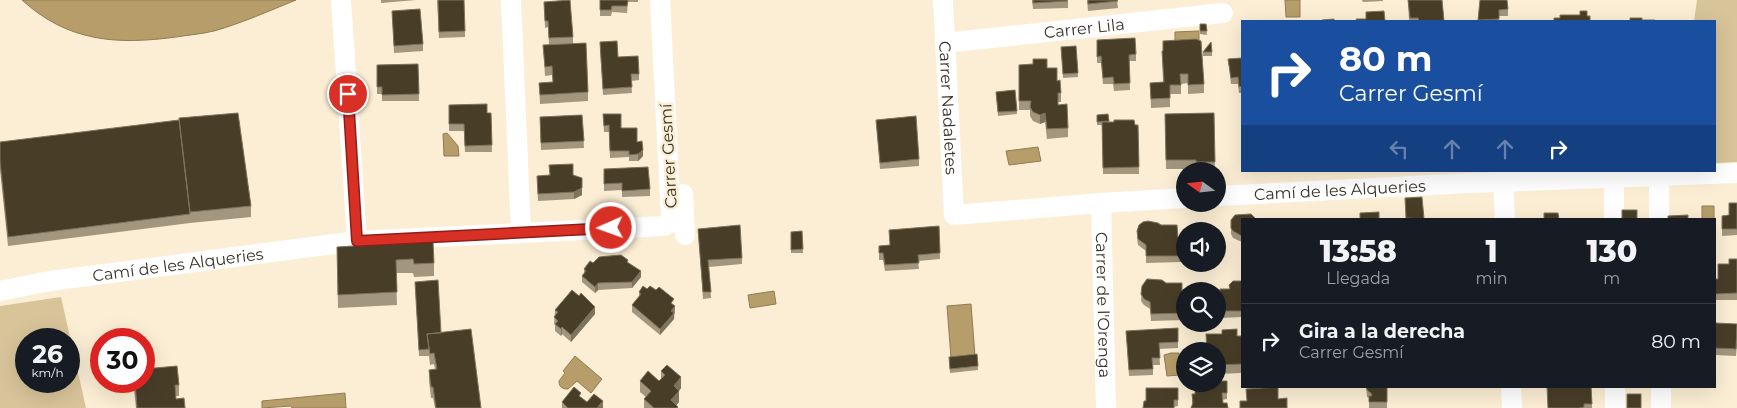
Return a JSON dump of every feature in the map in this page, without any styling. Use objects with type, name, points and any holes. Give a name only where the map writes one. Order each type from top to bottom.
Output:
[{"type":"street","points":[[341,0],[357,241]]},
{"type":"street","points":[[511,0],[521,232]]},
{"type":"street","name":"Carrer Gesmí","points":[[357,241],[664,226],[668,224],[671,218],[660,0]]},
{"type":"street","name":"Carrer Gesmí","points":[[674,0],[684,234]]},
{"type":"street","name":"Carrer Nadaletes","points":[[943,0],[954,215],[1101,203]]},
{"type":"street","name":"Carrer Lila","points":[[945,43],[1223,13]]},
{"type":"street","name":"Camí de les Alqueries","points":[[1226,196],[1737,172]]},
{"type":"street","points":[[1659,176],[1659,218]]},
{"type":"street","points":[[1614,178],[1614,218]]},
{"type":"street","points":[[1503,182],[1505,218]]},
{"type":"street","points":[[1101,203],[1176,199]]},
{"type":"street","name":"Carrer de l'Orenga","points":[[1101,203],[1106,408]]},
{"type":"street","name":"Camí de les Alqueries","points":[[0,291],[50,281],[357,241]]},
{"type":"street","points":[[1511,388],[1512,408]]},
{"type":"street","points":[[1615,388],[1615,408]]},
{"type":"street","points":[[1661,388],[1661,408]]},
{"type":"shaded area","points":[[22,0],[296,0],[245,21],[214,31],[154,39],[113,40],[75,32],[57,25],[39,14]]},
{"type":"shaded area","points":[[1285,0],[1300,0],[1300,17],[1286,17]]},
{"type":"shaded area","points":[[1697,0],[1737,0],[1737,162],[1716,163],[1716,20],[1694,20]]},
{"type":"shaded area","points":[[1199,31],[1199,42],[1175,44],[1175,32]]},
{"type":"shaded area","points":[[447,133],[458,146],[459,156],[444,156],[443,134]]},
{"type":"shaded area","points":[[1038,147],[1041,161],[1009,165],[1006,151]]},
{"type":"shaded area","points":[[1702,206],[1714,206],[1714,218],[1702,218]]},
{"type":"shaded area","points":[[774,291],[776,304],[750,308],[748,295]]},
{"type":"shaded area","points":[[61,297],[68,328],[15,328],[15,393],[80,393],[80,381],[86,408],[0,408],[0,306]]},
{"type":"shaded area","points":[[971,304],[975,356],[951,358],[947,306]]},
{"type":"shaded area","points":[[1176,353],[1176,375],[1167,376],[1164,355]]},
{"type":"shaded area","points":[[575,356],[602,379],[591,393],[577,381],[568,389],[560,386],[559,381],[565,373],[563,371]]},
{"type":"shaded area","points":[[345,393],[346,408],[292,408],[291,406],[262,408],[262,401]]},
{"type":"building","points":[[438,0],[464,0],[465,31],[439,32]]},
{"type":"building","points":[[570,0],[573,37],[549,38],[548,21],[545,21],[544,2]]},
{"type":"building","points":[[600,0],[628,0],[627,6],[612,6],[611,10],[600,10]]},
{"type":"building","points":[[1033,0],[1066,0],[1068,1],[1033,3]]},
{"type":"building","points":[[1088,0],[1117,0],[1118,1],[1088,4]]},
{"type":"building","points":[[1408,0],[1442,0],[1444,20],[1410,18]]},
{"type":"building","points":[[1480,0],[1507,0],[1508,9],[1499,10],[1499,19],[1478,20]]},
{"type":"building","points":[[420,9],[423,44],[394,46],[392,11]]},
{"type":"building","points":[[1384,11],[1385,20],[1356,20],[1366,19],[1366,12]]},
{"type":"building","points":[[1580,11],[1587,11],[1587,16],[1590,16],[1590,20],[1554,20],[1554,18],[1560,18],[1560,15],[1580,15]]},
{"type":"building","points":[[1630,18],[1642,18],[1642,20],[1630,20]]},
{"type":"building","points":[[1200,24],[1206,24],[1207,31],[1200,31]]},
{"type":"building","points":[[1135,38],[1136,54],[1129,55],[1130,83],[1114,84],[1113,77],[1103,78],[1101,56],[1097,57],[1097,40]]},
{"type":"building","points":[[1196,39],[1201,41],[1204,84],[1188,85],[1188,74],[1180,74],[1181,85],[1170,85],[1170,98],[1151,99],[1150,83],[1164,82],[1163,41]]},
{"type":"building","points":[[617,41],[618,57],[638,56],[639,74],[631,74],[632,87],[603,89],[600,42]]},
{"type":"building","points":[[1211,42],[1212,52],[1203,52]]},
{"type":"building","points":[[586,43],[588,92],[540,95],[539,83],[553,82],[552,66],[545,67],[543,45]]},
{"type":"building","points":[[1076,46],[1078,73],[1063,74],[1061,47]]},
{"type":"building","points":[[1241,58],[1241,86],[1239,87],[1238,77],[1231,78],[1228,59]]},
{"type":"building","points":[[1033,59],[1047,59],[1047,68],[1057,68],[1057,81],[1060,80],[1061,93],[1058,93],[1058,105],[1067,104],[1068,128],[1047,129],[1045,113],[1040,115],[1033,112],[1030,107],[1031,101],[1019,101],[1019,65],[1033,64]]},
{"type":"building","points":[[418,64],[419,94],[382,95],[382,87],[377,87],[377,65]]},
{"type":"building","points":[[1015,90],[1017,111],[998,112],[996,92]]},
{"type":"building","points":[[487,104],[487,113],[491,113],[492,145],[465,146],[464,124],[449,124],[449,105]]},
{"type":"building","points":[[238,113],[251,206],[190,212],[179,118]]},
{"type":"building","points":[[1214,113],[1215,162],[1166,160],[1165,114]]},
{"type":"building","points":[[603,114],[621,114],[621,128],[637,128],[637,142],[642,141],[643,150],[638,154],[629,155],[629,151],[610,151],[609,125],[604,126]]},
{"type":"building","points":[[1108,114],[1109,121],[1097,122],[1097,115]]},
{"type":"building","points":[[582,115],[584,141],[541,143],[540,117]]},
{"type":"building","points":[[916,116],[919,159],[880,163],[876,120]]},
{"type":"building","points":[[179,120],[190,214],[8,237],[0,161],[0,142]]},
{"type":"building","points":[[1114,120],[1134,120],[1135,125],[1138,125],[1139,167],[1103,168],[1102,122],[1114,122]]},
{"type":"building","points":[[573,164],[573,175],[582,178],[582,188],[574,192],[538,194],[537,176],[550,175],[549,165]]},
{"type":"building","points":[[648,167],[650,189],[622,191],[622,183],[604,184],[604,169]]},
{"type":"building","points":[[1422,197],[1424,218],[1406,218],[1405,198]]},
{"type":"building","points":[[1729,203],[1737,203],[1737,229],[1722,229],[1722,216],[1729,215]]},
{"type":"building","points":[[1622,210],[1637,210],[1637,218],[1622,218]]},
{"type":"building","points":[[1379,212],[1379,218],[1360,218],[1360,213]]},
{"type":"building","points":[[1544,213],[1558,213],[1559,218],[1544,218]]},
{"type":"building","points":[[1251,214],[1255,218],[1241,218],[1241,235],[1231,228],[1231,220],[1235,215]]},
{"type":"building","points":[[1688,215],[1688,218],[1668,218],[1668,216]]},
{"type":"building","points":[[1143,222],[1176,225],[1176,256],[1146,256],[1146,245],[1138,239],[1137,231],[1139,225]]},
{"type":"building","points":[[740,225],[742,258],[708,260],[711,292],[703,292],[698,229]]},
{"type":"building","points":[[939,226],[940,253],[918,255],[919,263],[885,265],[883,253],[879,253],[879,246],[890,245],[889,230]]},
{"type":"building","points":[[802,231],[803,249],[791,250],[791,232]]},
{"type":"building","points":[[433,241],[434,263],[414,264],[413,259],[396,260],[397,292],[338,295],[337,247]]},
{"type":"building","points":[[621,255],[628,260],[627,262],[641,271],[632,282],[598,283],[595,287],[582,276],[586,271],[584,269],[590,261],[593,263],[599,257]]},
{"type":"building","points":[[1729,259],[1737,259],[1737,293],[1716,294],[1718,264],[1729,264]]},
{"type":"building","points":[[1147,279],[1176,283],[1176,313],[1151,314],[1150,302],[1144,299],[1141,294],[1142,286]]},
{"type":"building","points":[[438,280],[441,333],[427,334],[429,349],[419,350],[415,282]]},
{"type":"building","points":[[1233,281],[1241,281],[1241,311],[1226,311],[1226,289],[1230,289],[1229,285]]},
{"type":"building","points":[[643,286],[647,289],[650,286],[656,290],[659,287],[674,299],[671,303],[675,306],[671,311],[674,313],[660,329],[632,305],[641,294],[639,292]]},
{"type":"building","points":[[572,290],[579,296],[581,293],[595,307],[571,335],[555,324],[558,321],[554,317],[558,312],[555,310]]},
{"type":"building","points":[[1716,323],[1737,324],[1736,349],[1716,348]]},
{"type":"building","points":[[1176,328],[1178,342],[1159,343],[1160,358],[1152,358],[1153,369],[1129,370],[1126,331]]},
{"type":"building","points":[[471,329],[481,408],[436,408],[429,370],[437,369],[434,353],[430,354],[427,334]]},
{"type":"building","points":[[1237,329],[1237,336],[1241,336],[1241,364],[1226,365],[1226,342],[1206,342],[1206,334],[1222,334],[1222,332],[1226,332],[1226,330]]},
{"type":"building","points":[[977,354],[978,366],[950,369],[949,357]]},
{"type":"building","points":[[667,365],[681,377],[674,386],[679,391],[671,400],[678,407],[654,408],[644,399],[651,391],[640,381],[648,371],[659,381],[665,375],[661,371]]},
{"type":"building","points":[[177,366],[179,385],[175,385],[176,399],[184,398],[185,408],[137,408],[136,393],[155,393],[155,368]]},
{"type":"building","points":[[1227,381],[1227,393],[1222,393],[1223,403],[1227,403],[1228,408],[1191,408],[1193,403],[1192,394],[1195,394],[1195,392],[1226,392]]},
{"type":"building","points":[[574,387],[581,393],[579,396],[587,402],[594,394],[603,401],[597,408],[568,408],[562,402]]},
{"type":"building","points":[[1146,388],[1176,388],[1176,392],[1178,392],[1178,400],[1174,400],[1174,408],[1143,408],[1144,401],[1146,401]]},
{"type":"building","points":[[1278,388],[1278,399],[1287,398],[1287,408],[1240,408],[1240,401],[1247,401],[1246,389]]},
{"type":"building","points":[[1366,388],[1387,388],[1387,402],[1369,402],[1369,396],[1372,396]]},
{"type":"building","points":[[1547,388],[1591,388],[1592,404],[1584,404],[1584,407],[1579,408],[1548,408]]},
{"type":"building","points":[[1627,394],[1641,394],[1641,408],[1627,408]]},
{"type":"route","points":[[348,94],[357,241],[611,228]]}]
